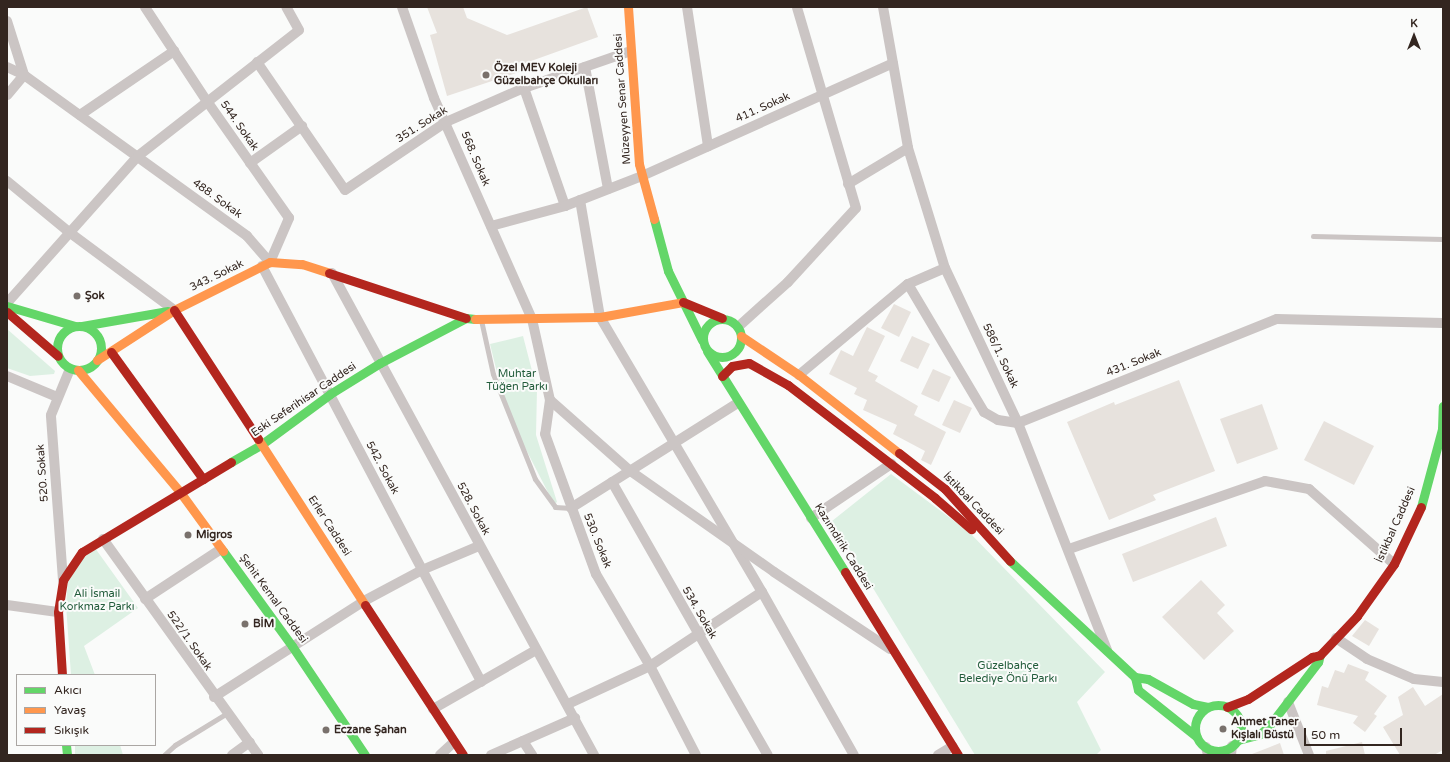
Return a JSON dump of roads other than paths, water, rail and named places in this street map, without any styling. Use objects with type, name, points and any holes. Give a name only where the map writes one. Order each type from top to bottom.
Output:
[{"type":"main road","name":"Müzeyyen Senar Caddesi","points":[[628,7],[639,164],[668,271],[702,340]]},
{"type":"main road","points":[[266,264],[302,264],[466,318],[532,319],[600,317],[683,302],[733,322],[739,332],[739,347],[733,354],[718,357],[707,351],[702,340],[702,333],[709,322],[722,318]]},
{"type":"main road","name":"343. Sokak","points":[[174,310],[266,264]]},
{"type":"main road","points":[[7,304],[89,328],[99,339],[100,354],[92,366],[74,370],[62,363],[58,356],[7,312]]},
{"type":"main road","points":[[58,356],[58,339],[62,333],[78,326],[174,310]]},
{"type":"main road","points":[[97,360],[174,310]]},
{"type":"main road","name":"Erler Caddesi","points":[[174,310],[463,755]]},
{"type":"main road","name":"Eski Seferihisar Caddesi","points":[[62,674],[58,612],[63,580],[82,552],[262,444],[330,394],[380,363],[466,318]]},
{"type":"main road","name":"İstikbal Caddesi","points":[[739,332],[800,376],[945,489],[1018,570],[1135,677],[1148,679],[1193,704],[1208,707]]},
{"type":"main road","name":"Kazımdirik Caddesi","points":[[707,351],[738,403],[896,652],[956,751]]},
{"type":"main road","points":[[111,352],[203,479]]},
{"type":"main road","points":[[733,354],[788,385],[935,498],[1018,570]]},
{"type":"main road","points":[[722,376],[732,366],[749,363]]},
{"type":"main road","name":"Şehit Kemal Caddesi","points":[[74,370],[180,492],[292,646],[365,755]]},
{"type":"main road","name":"İstikbal Caddesi","points":[[1234,747],[1260,734],[1269,726],[1318,662],[1320,655],[1357,616],[1394,564],[1423,502],[1442,429],[1443,406]]},
{"type":"main road","name":"İstikbal Caddesi","points":[[1227,707],[1248,699],[1281,679],[1312,657],[1320,655]]},
{"type":"main road","name":"İstikbal Caddesi","points":[[1135,677],[1138,690],[1197,738]]},
{"type":"main road","points":[[1208,707],[1227,707],[1238,716],[1241,723],[1234,747],[1221,751],[1207,751],[1197,738],[1196,719],[1208,707]]},
{"type":"street","name":"544. Sokak","points":[[145,7],[206,100],[289,218],[266,264]]},
{"type":"street","points":[[7,304],[69,232],[138,156],[206,100],[299,30],[286,7]]},
{"type":"street","name":"568. Sokak","points":[[402,7],[434,98],[446,122],[532,319]]},
{"type":"street","points":[[687,7],[708,146]]},
{"type":"street","points":[[739,332],[788,282],[856,208],[797,7]]},
{"type":"street","name":"586/1. Sokak","points":[[883,7],[908,148],[945,268],[1018,423],[1109,653]]},
{"type":"street","points":[[7,21],[24,76],[7,95]]},
{"type":"street","points":[[80,116],[174,51]]},
{"type":"street","name":"351. Sokak","points":[[302,126],[345,190],[446,122],[524,88],[631,51]]},
{"type":"street","points":[[250,163],[302,126],[257,62]]},
{"type":"street","name":"411. Sokak","points":[[491,226],[565,206],[642,176],[894,63]]},
{"type":"street","name":"488. Sokak","points":[[7,67],[24,76],[138,156],[247,236],[266,264]]},
{"type":"street","points":[[585,67],[608,189]]},
{"type":"street","points":[[524,88],[565,206]]},
{"type":"street","points":[[848,184],[908,148]]},
{"type":"street","points":[[7,181],[69,232],[174,310]]},
{"type":"street","points":[[580,200],[600,317],[674,442],[730,542],[762,592],[854,755]]},
{"type":"street","name":"542. Sokak","points":[[266,264],[330,394],[481,682]]},
{"type":"street","points":[[800,376],[908,284],[945,268]]},
{"type":"street","name":"528. Sokak","points":[[332,273],[479,546],[536,650],[568,704],[594,755]]},
{"type":"street","points":[[908,284],[984,412],[998,420],[1018,423]]},
{"type":"street","name":"431. Sokak","points":[[1018,423],[1277,318],[1443,322]]},
{"type":"street","name":"530. Sokak","points":[[532,319],[550,400],[545,434],[571,508],[596,574],[650,666],[696,755]]},
{"type":"street","name":"520. Sokak","points":[[63,580],[51,416],[57,397],[74,370]]},
{"type":"street","points":[[9,380],[57,397]]},
{"type":"street","points":[[550,400],[629,470],[730,542],[896,652]]},
{"type":"street","points":[[571,508],[629,470],[738,403]]},
{"type":"street","points":[[811,518],[891,464]]},
{"type":"street","points":[[1069,549],[1265,481],[1309,488],[1394,564]]},
{"type":"street","name":"534. Sokak","points":[[612,482],[698,635],[768,755]]},
{"type":"street","name":"522/1. Sokak","points":[[103,539],[214,697],[250,742],[258,755]]},
{"type":"street","points":[[214,697],[364,601],[422,570],[479,546]]},
{"type":"street","points":[[145,599],[221,548]]},
{"type":"street","points":[[568,704],[650,666],[762,592]]},
{"type":"street","points":[[7,605],[58,612]]},
{"type":"street","points":[[1336,638],[1367,659],[1414,679],[1443,682]]},
{"type":"street","points":[[433,709],[536,650]]},
{"type":"street","points":[[1288,702],[1309,755]]},
{"type":"street","points":[[491,755],[575,718]]},
{"type":"street","points":[[523,741],[532,755]]},
{"type":"street","points":[[232,755],[250,742]]},
{"type":"street","points":[[440,755],[454,742]]},
{"type":"street","points":[[938,755],[956,751]]},
{"type":"lane","points":[[1313,236],[1443,239]]},
{"type":"lane","points":[[481,319],[493,374],[535,479],[555,507],[571,508]]},
{"type":"lane","points":[[164,755],[175,745],[227,713]]},
{"type":"place","name":"Özel MEV Koleji Güzelbahçe Okulları","points":[[486,75]]},
{"type":"place","name":"Şok","points":[[77,296]]},
{"type":"place","name":"Migros","points":[[188,535]]},
{"type":"place","name":"BİM","points":[[245,624]]},
{"type":"place","name":"Ahmet Taner Kışlalı Büstü","points":[[1223,729]]},
{"type":"place","name":"Eczane Şahan","points":[[326,730]]},
{"type":"park label","name":"Muhtar Tüğen Parkı","points":[[517,381]]},
{"type":"park label","name":"Ali İsmail Korkmaz Parkı","points":[[97,601]]},
{"type":"park label","name":"Güzelbahçe Belediye Önü Parkı","points":[[1008,673]]}]
